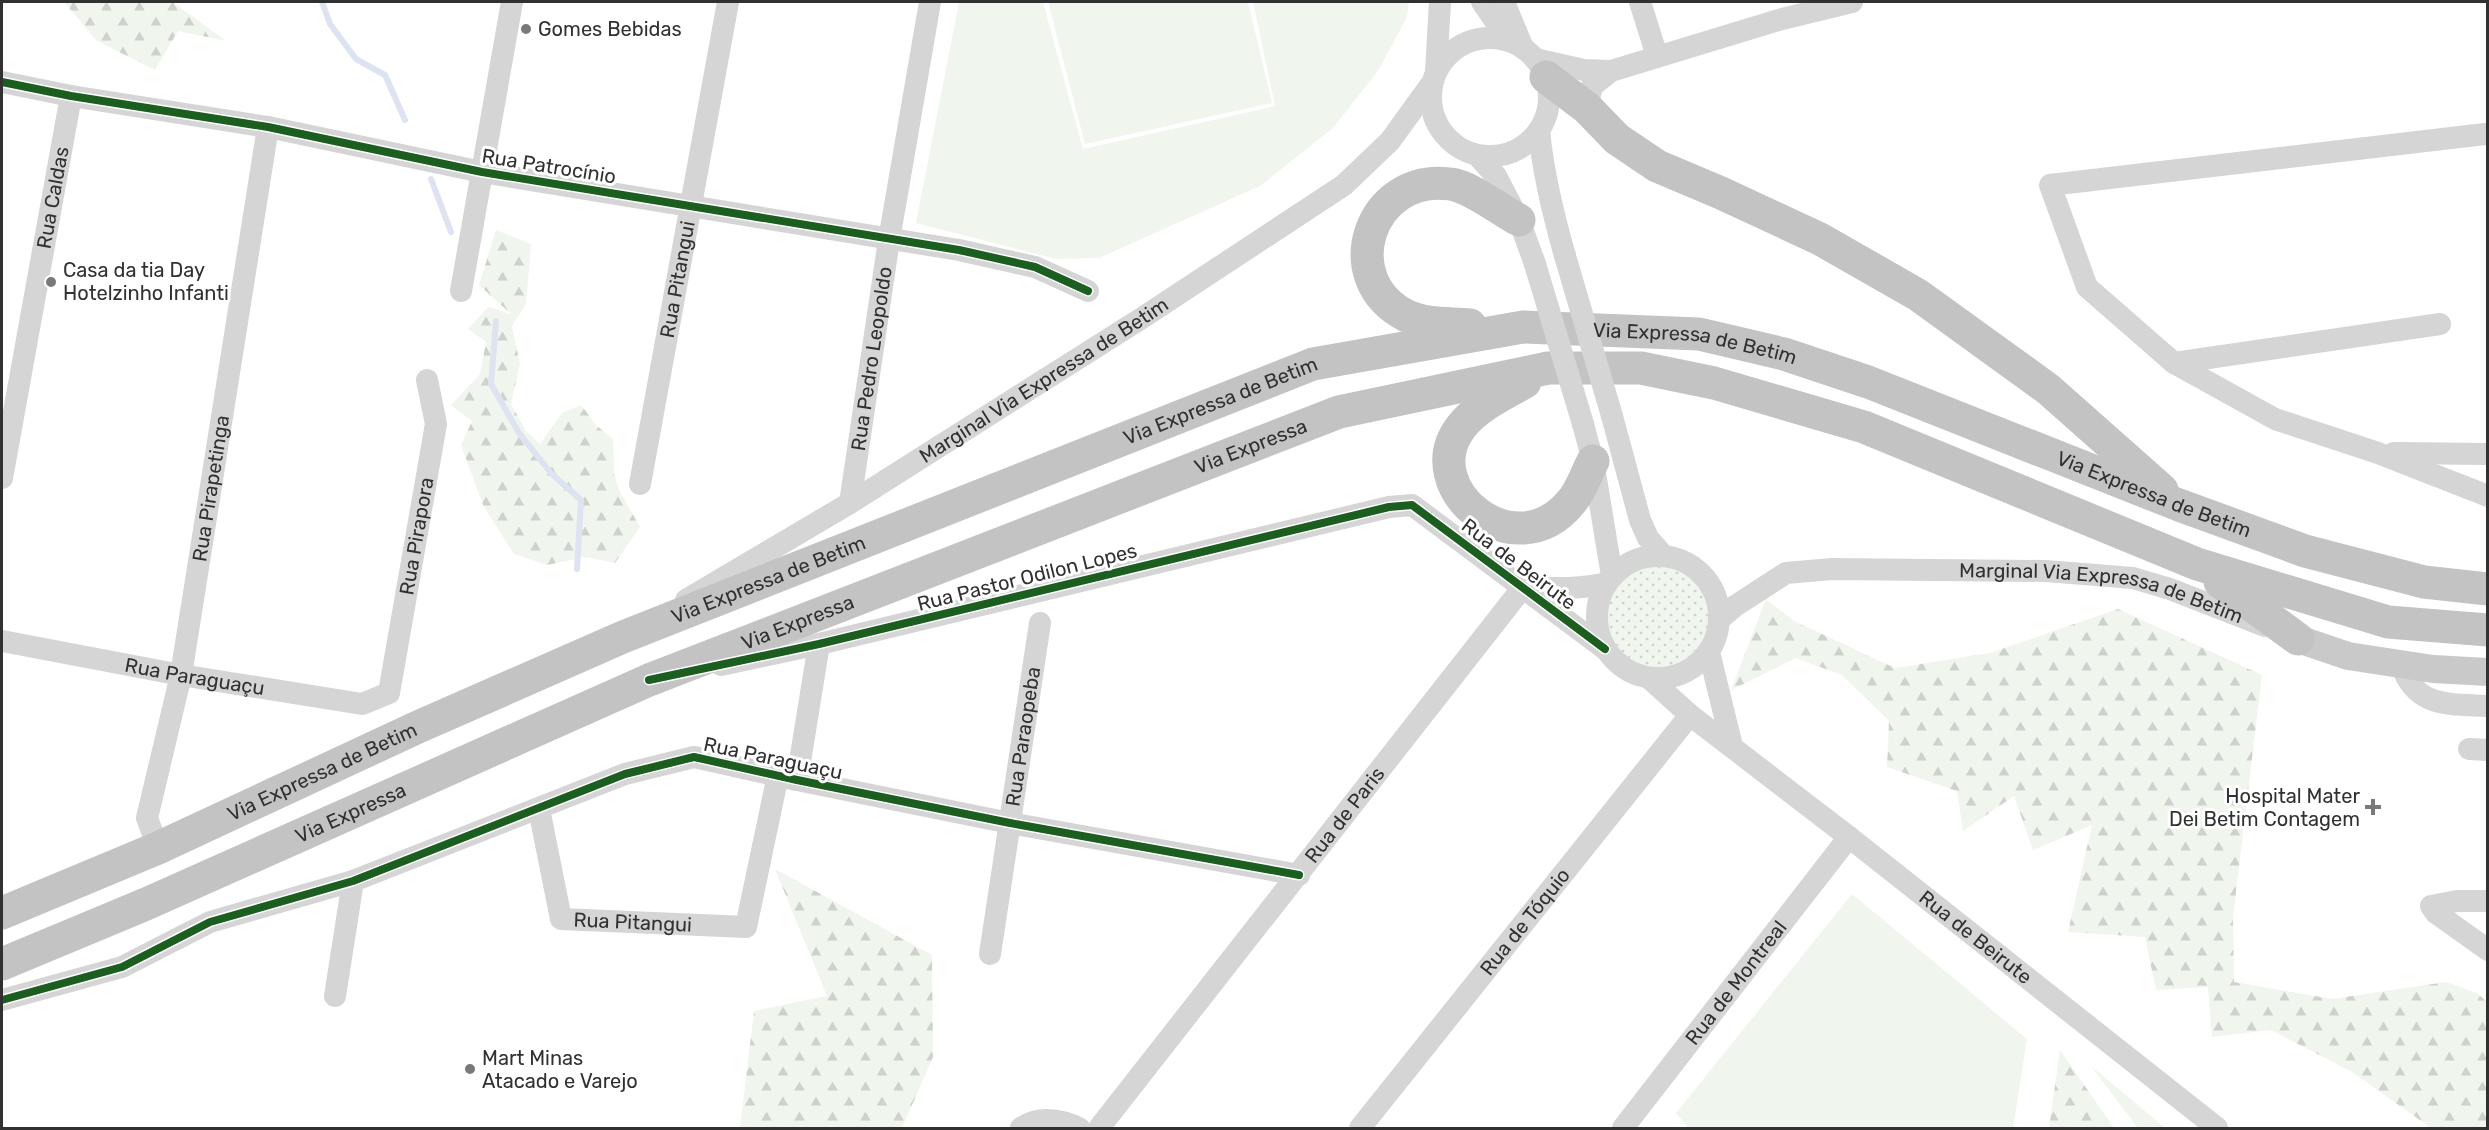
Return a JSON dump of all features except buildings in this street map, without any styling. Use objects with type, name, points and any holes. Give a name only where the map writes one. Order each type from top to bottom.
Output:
[{"type":"highway","points":[[1528,56],[1587,108],[1617,139],[1657,166],[1820,238],[1918,295],[2048,389],[2179,506]]},
{"type":"highway","points":[[1519,220],[1474,193],[1453,184],[1430,183],[1408,188],[1389,201],[1375,219],[1367,240],[1367,263],[1375,285],[1388,303],[1407,316],[1429,322],[1523,327]]},
{"type":"highway","name":"Via Expressa de Betim","points":[[2,913],[158,848],[418,727],[622,637],[1313,364],[1523,327],[1699,334],[1784,354],[1868,382],[2179,506],[2305,551],[2424,582],[2487,589]]},
{"type":"highway","points":[[1548,368],[1480,409],[1460,428],[1450,450],[1451,472],[1458,493],[1473,511],[1492,523],[1513,528],[1536,526],[1556,517],[1572,501],[1593,461]]},
{"type":"highway","name":"Via Expressa de Betim","points":[[1548,368],[1641,368],[1714,383],[1864,427],[2197,564],[2388,622],[2487,630]]},
{"type":"highway","name":"Via Expressa","points":[[2,964],[146,904],[649,680],[1339,412],[1548,368]]},
{"type":"highway","points":[[2197,564],[2298,639]]},
{"type":"main road","points":[[2424,582],[2487,573]]},
{"type":"main road","name":"Marginal Via Expressa de Betim","points":[[2298,639],[2348,656],[2433,669],[2487,672]]},
{"type":"street","points":[[461,291],[512,2]]},
{"type":"street","name":"Rua Pitangui","points":[[640,484],[728,2]]},
{"type":"street","name":"Rua Pedro Leopoldo","points":[[850,503],[889,240],[930,2]]},
{"type":"street","points":[[1440,2],[1431,102],[1436,120],[1446,136],[1461,148],[1477,155],[1494,156],[1512,152],[1527,144],[1539,130],[1547,113],[1549,95],[1528,56],[1504,2]]},
{"type":"street","points":[[1482,2],[1528,56]]},
{"type":"street","points":[[1640,2],[1657,56]]},
{"type":"street","points":[[1587,108],[1592,86],[1611,71],[1779,10],[1852,2]]},
{"type":"street","points":[[1434,78],[1445,58],[1458,47],[1474,40],[1491,38],[1528,56],[1584,69],[1611,71]]},
{"type":"street","name":"Marginal Via Expressa de Betim","points":[[622,637],[850,503],[1142,318],[1344,185],[1390,141],[1434,78]]},
{"type":"street","name":"Rua Patrocínio","points":[[2,82],[71,96],[268,127],[482,172],[959,250],[1035,267],[1088,291]]},
{"type":"street","name":"Rua Caldas","points":[[2,478],[71,96]]},
{"type":"street","name":"Rua Pirapetinga","points":[[158,848],[147,818],[181,675],[268,127]]},
{"type":"street","points":[[1539,130],[1542,159],[1553,213],[1640,520],[1648,538],[1663,555]]},
{"type":"street","points":[[2485,134],[2050,185],[2087,287],[2174,363],[2276,419],[2378,453],[2487,496]]},
{"type":"street","points":[[1477,155],[1496,176],[1519,220],[1535,264],[1593,461],[1609,579]]},
{"type":"street","points":[[2174,363],[2440,324]]},
{"type":"street","name":"Rua Pirapora","points":[[389,693],[436,424],[427,380]]},
{"type":"street","points":[[2378,453],[2487,454]]},
{"type":"street","name":"Rua Pastor Odilon Lopes","points":[[649,680],[819,644],[1389,507],[1412,505]]},
{"type":"street","name":"Rua de Beirute","points":[[1412,505],[1605,649]]},
{"type":"street","points":[[1663,555],[1693,566],[1703,575],[1718,602],[1720,619],[1718,633],[1709,652],[1698,665],[1683,674],[1666,678],[1649,678],[1632,673],[1616,662],[1605,649],[1598,633],[1597,615],[1599,598],[1609,579],[1627,564],[1644,557],[1663,555]]},
{"type":"street","name":"Marginal Via Expressa de Betim","points":[[1720,619],[1735,606],[1786,573],[1832,569],[2046,571],[2133,578],[2170,589],[2298,639]]},
{"type":"street","name":"Rua de Beirute","points":[[1523,587],[1570,588],[1609,579]]},
{"type":"street","name":"Rua de Paris","points":[[1100,1128],[1523,587]]},
{"type":"street","name":"Rua Paraopeba","points":[[990,954],[1040,623]]},
{"type":"street","name":"Rua Paraguaçu","points":[[2,641],[181,675],[362,704],[389,693]]},
{"type":"street","points":[[787,778],[819,644]]},
{"type":"street","points":[[1709,652],[1732,746]]},
{"type":"street","points":[[2401,664],[2411,686],[2437,703],[2487,706]]},
{"type":"street","name":"Rua de Beirute","points":[[1649,678],[1690,715],[1849,837],[2217,1128]]},
{"type":"street","name":"Rua de Tóquio","points":[[1360,1128],[1690,715]]},
{"type":"street","name":"Rua Paraguaçu","points":[[2,1000],[122,967],[210,922],[353,881],[625,774],[694,757],[1010,823],[1299,875]]},
{"type":"street","name":"Rua Pitangui","points":[[539,809],[561,919],[746,927],[787,778]]},
{"type":"street","name":"Rua de Montreal","points":[[1623,1128],[1849,837]]},
{"type":"street","points":[[335,996],[353,881]]},
{"type":"street","points":[[2487,901],[2457,901],[2431,906],[2436,913],[2487,950]]},
{"type":"street","points":[[1021,1128],[1042,1120],[1060,1121],[1079,1128]]},
{"type":"green space","points":[[64,2],[173,2],[226,41],[178,31],[155,70],[97,41]]},
{"type":"green space","points":[[959,2],[1043,2],[1083,149],[1275,106],[1253,2],[1409,2],[1407,17],[1378,71],[1333,128],[1260,186],[1099,258],[1056,259],[916,223]]},
{"type":"green space","points":[[1048,2],[1248,2],[1272,103],[1085,144]]},
{"type":"green space","points":[[496,230],[531,244],[526,304],[512,326],[520,364],[511,404],[526,431],[540,444],[562,413],[581,405],[597,426],[613,439],[614,474],[620,492],[640,527],[615,563],[586,557],[547,565],[514,554],[483,505],[461,445],[472,421],[451,405],[480,374],[486,342],[468,329],[488,307],[511,314],[479,285]]},
{"type":"green space","points":[[1658,567],[1677,571],[1693,582],[1704,598],[1708,617],[1704,636],[1693,652],[1677,663],[1658,667],[1639,663],[1623,652],[1612,636],[1608,617],[1612,598],[1623,582],[1639,571]]},
{"type":"green space","points":[[1766,599],[1794,621],[1895,668],[1990,653],[2118,609],[2262,675],[2233,917],[2234,982],[2332,999],[2446,982],[2477,993],[2487,1002],[2487,1128],[2431,1128],[2352,1072],[2271,1030],[2212,1037],[2208,987],[2156,990],[2145,937],[2068,932],[2092,825],[2033,850],[2014,796],[1963,831],[1957,791],[1887,767],[1889,721],[1842,675],[1796,658],[1731,690]]},
{"type":"green space","points":[[775,869],[932,955],[933,1057],[902,1128],[740,1128],[754,1011],[827,996]]},
{"type":"green space","points":[[1852,894],[2027,1039],[2013,1128],[1688,1128],[1676,1113]]},
{"type":"green space","points":[[2060,1050],[2114,1128],[2049,1128]]},
{"type":"green space","points":[[2091,1066],[2165,1128],[2138,1128]]},
{"type":"waterway","points":[[322,2],[330,24],[356,59],[385,75],[405,120]]},
{"type":"waterway","points":[[431,179],[451,232]]},
{"type":"waterway","points":[[496,321],[491,384],[519,433],[551,473],[581,500],[577,569]]},
{"type":"cycle path","points":[[2,82],[71,96],[268,127],[482,172],[959,250],[1035,267],[1088,291]]},
{"type":"cycle path","points":[[649,680],[819,644],[1389,507],[1412,505],[1605,649]]},
{"type":"cycle path","points":[[2,1000],[122,967],[210,922],[353,881],[625,774],[694,757],[1010,823],[1299,875]]},
{"type":"place","name":"Gomes Bebidas","points":[[526,29]]},
{"type":"place","name":"Casa da tia Day Hotelzinho Infanti","points":[[51,282]]},
{"type":"place","name":"Hospital Mater Dei Betim Contagem","points":[[2373,807]]},
{"type":"place","name":"Mart Minas Atacado e Varejo","points":[[470,1069]]}]
